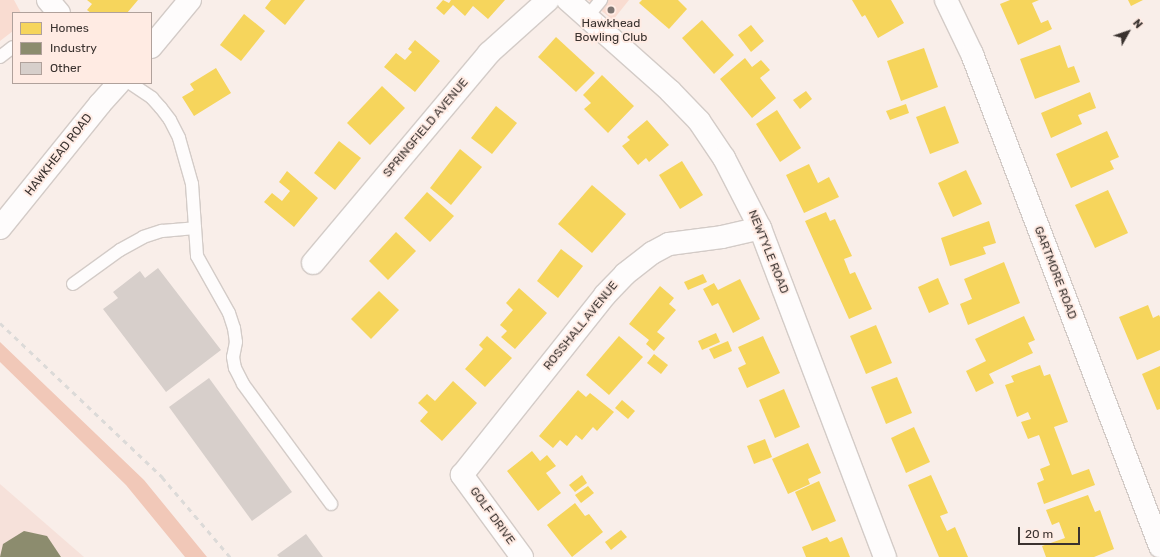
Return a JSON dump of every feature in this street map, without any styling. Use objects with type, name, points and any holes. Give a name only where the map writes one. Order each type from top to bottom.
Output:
[{"type":"street","points":[[48,0],[57,12]]},
{"type":"street","points":[[152,46],[190,0]]},
{"type":"street","name":"SPRINGFIELD AVENUE","points":[[313,263],[489,53],[548,0]]},
{"type":"street","name":"NEWTYLE ROAD","points":[[568,0],[595,8],[699,121],[724,158],[760,228],[886,557]]},
{"type":"street","name":"GARTMORE ROAD","points":[[946,0],[972,54],[1160,546]]},
{"type":"street","name":"HAWKHEAD ROAD","points":[[0,228],[100,104],[118,84]]},
{"type":"street","name":"ROSSHALL AVENUE","points":[[462,475],[605,295],[625,274],[652,253],[669,244],[722,237],[760,228]]},
{"type":"street","name":"GOLF DRIVE","points":[[462,475],[522,557]]},
{"type":"lane","points":[[0,57],[12,48]]},
{"type":"lane","points":[[131,84],[152,98],[161,108],[170,120],[179,138],[192,184],[197,256],[229,313],[234,328],[236,342],[233,357],[235,368],[243,384],[332,504]]},
{"type":"lane","points":[[73,284],[120,250],[143,237],[162,231],[195,228]]},
{"type":"shaded area","points":[[0,0],[14,0],[20,12],[12,12],[12,32],[0,41]]},
{"type":"shaded area","name":"Hawkhead Bowling Club","points":[[588,0],[629,0],[613,20]]},
{"type":"shaded area","points":[[0,342],[144,480],[207,557],[185,557],[126,485],[0,362]]},
{"type":"shaded area","points":[[0,484],[84,557],[0,557]]},
{"type":"building: Homes","points":[[87,0],[138,0],[128,12],[90,12],[87,10],[92,4]]},
{"type":"building: Homes","points":[[271,0],[305,0],[285,25],[265,8]]},
{"type":"building: Homes","points":[[443,0],[449,3],[451,0],[505,0],[488,19],[473,6],[465,16],[453,5],[444,15],[436,8]]},
{"type":"building: Homes","points":[[642,0],[678,0],[687,9],[669,29],[639,3]]},
{"type":"building: Homes","points":[[852,0],[891,0],[904,23],[878,38],[865,15],[862,17]]},
{"type":"building: Homes","points":[[1010,0],[1039,0],[1032,3],[1041,23],[1048,20],[1052,29],[1018,45],[1000,4]]},
{"type":"building: Homes","points":[[1128,0],[1143,0],[1131,6]]},
{"type":"building: Homes","points":[[244,14],[265,31],[241,61],[220,45]]},
{"type":"building: Homes","points":[[702,20],[734,55],[714,74],[682,38]]},
{"type":"building: Homes","points":[[751,25],[764,41],[751,52],[738,35]]},
{"type":"building: Homes","points":[[556,37],[595,73],[576,92],[538,57]]},
{"type":"building: Homes","points":[[415,40],[440,61],[415,92],[384,67],[396,53],[405,60],[412,52],[408,49]]},
{"type":"building: Homes","points":[[1060,45],[1068,68],[1074,66],[1080,82],[1035,99],[1020,59]]},
{"type":"building: Homes","points":[[924,48],[938,87],[901,101],[887,61]]},
{"type":"building: Homes","points":[[745,58],[752,67],[761,60],[770,70],[760,78],[776,98],[752,118],[720,79]]},
{"type":"building: Homes","points":[[216,68],[231,93],[194,116],[182,97],[194,90],[190,84]]},
{"type":"building: Homes","points":[[602,75],[634,106],[608,133],[584,109],[591,103],[583,95]]},
{"type":"building: Homes","points":[[382,86],[405,108],[370,145],[347,123]]},
{"type":"building: Homes","points":[[806,91],[812,99],[800,109],[793,100]]},
{"type":"building: Homes","points":[[1090,92],[1096,108],[1078,115],[1082,124],[1051,138],[1041,113]]},
{"type":"building: Homes","points":[[906,104],[909,113],[890,120],[886,111]]},
{"type":"building: Homes","points":[[496,106],[517,123],[492,154],[471,138]]},
{"type":"building: Homes","points":[[945,106],[959,143],[930,154],[916,117]]},
{"type":"building: Homes","points":[[777,110],[801,148],[780,162],[756,124]]},
{"type":"building: Homes","points":[[647,120],[669,145],[649,162],[646,158],[638,165],[622,146],[630,140],[627,137]]},
{"type":"building: Homes","points":[[1107,131],[1119,157],[1110,161],[1114,169],[1071,188],[1056,154]]},
{"type":"building: Homes","points":[[339,141],[361,158],[335,190],[314,173]]},
{"type":"building: Homes","points":[[460,149],[482,167],[451,205],[430,188]]},
{"type":"building: Homes","points":[[682,161],[703,195],[680,209],[659,175]]},
{"type":"building: Homes","points":[[809,164],[818,183],[829,177],[839,197],[804,213],[786,175]]},
{"type":"building: Homes","points":[[966,170],[982,204],[953,217],[938,183]]},
{"type":"building: Homes","points":[[287,171],[318,198],[294,227],[264,202],[272,193],[282,201],[290,191],[279,182]]},
{"type":"building: Homes","points":[[592,185],[626,214],[592,253],[558,224]]},
{"type":"building: Homes","points":[[1108,190],[1128,233],[1095,248],[1075,205]]},
{"type":"building: Homes","points":[[427,192],[454,216],[430,242],[404,218]]},
{"type":"building: Homes","points":[[826,212],[830,221],[835,219],[852,256],[844,259],[850,274],[855,272],[872,309],[849,319],[805,221]]},
{"type":"building: Homes","points":[[989,221],[996,243],[983,247],[986,254],[950,266],[941,238]]},
{"type":"building: Homes","points":[[396,232],[416,251],[388,280],[369,261]]},
{"type":"building: Homes","points":[[561,249],[583,266],[558,298],[537,281]]},
{"type":"building: Homes","points":[[1004,262],[1020,303],[968,325],[960,304],[972,299],[964,279]]},
{"type":"building: Homes","points":[[703,274],[707,282],[688,290],[684,282]]},
{"type":"building: Homes","points":[[938,278],[949,304],[929,313],[918,287]]},
{"type":"building: Homes","points":[[740,279],[760,319],[733,333],[718,303],[712,306],[703,289],[714,283],[718,290]]},
{"type":"building: Homes","points":[[660,286],[674,298],[669,304],[676,310],[657,332],[665,338],[654,351],[646,344],[649,340],[629,324]]},
{"type":"building: Homes","points":[[519,288],[547,313],[515,349],[501,337],[507,331],[500,325],[513,310],[506,303]]},
{"type":"building: Homes","points":[[379,291],[399,310],[371,339],[351,319]]},
{"type":"building: Homes","points":[[1148,305],[1153,318],[1159,315],[1160,317],[1160,350],[1137,360],[1119,317]]},
{"type":"building: Homes","points":[[1024,316],[1035,340],[1028,343],[1033,353],[989,374],[994,383],[976,392],[966,371],[986,361],[975,339]]},
{"type":"building: Homes","points":[[876,325],[892,363],[866,374],[850,336]]},
{"type":"building: Homes","points":[[716,333],[720,342],[702,350],[698,341]]},
{"type":"building: Homes","points":[[487,336],[512,358],[485,387],[465,369],[483,349],[479,345]]},
{"type":"building: Homes","points":[[619,336],[643,357],[609,395],[586,375]]},
{"type":"building: Homes","points":[[763,336],[780,373],[747,388],[738,368],[746,364],[738,347]]},
{"type":"building: Homes","points":[[728,341],[732,351],[714,359],[709,349]]},
{"type":"building: Homes","points":[[654,354],[668,365],[661,374],[647,363]]},
{"type":"building: Homes","points":[[1040,365],[1044,376],[1050,374],[1068,422],[1054,427],[1072,475],[1089,469],[1095,485],[1044,504],[1037,483],[1044,480],[1040,469],[1050,465],[1039,435],[1028,439],[1021,422],[1031,419],[1028,412],[1017,417],[1005,385],[1014,382],[1011,376]]},
{"type":"building: Homes","points":[[1160,366],[1160,409],[1157,410],[1142,374]]},
{"type":"building: Homes","points":[[897,377],[912,413],[886,424],[871,387]]},
{"type":"building: Homes","points":[[453,381],[477,403],[442,441],[420,421],[428,412],[418,403],[427,394],[435,401]]},
{"type":"building: Homes","points":[[784,389],[800,427],[775,438],[759,400]]},
{"type":"building: Homes","points":[[578,390],[586,397],[590,393],[614,412],[597,431],[593,427],[582,440],[576,435],[567,446],[560,440],[553,448],[539,436]]},
{"type":"building: Homes","points":[[622,400],[635,411],[628,419],[615,408]]},
{"type":"building: Homes","points":[[914,427],[930,462],[906,473],[891,438]]},
{"type":"building: Homes","points":[[765,439],[772,457],[754,464],[747,446]]},
{"type":"building: Homes","points":[[808,443],[821,473],[808,479],[810,484],[788,494],[772,459]]},
{"type":"building: Homes","points":[[532,451],[540,461],[547,455],[556,466],[546,473],[561,493],[538,511],[507,471]]},
{"type":"building: Homes","points":[[582,475],[587,483],[575,492],[569,485]]},
{"type":"building: Homes","points":[[931,475],[948,513],[940,516],[947,531],[955,527],[968,557],[939,557],[908,485]]},
{"type":"building: Homes","points":[[819,481],[836,521],[812,531],[795,492]]},
{"type":"building: Homes","points":[[588,486],[594,493],[581,503],[575,495]]},
{"type":"building: Homes","points":[[1088,495],[1095,512],[1100,510],[1114,549],[1094,557],[1046,557],[1042,546],[1065,538],[1059,522],[1052,525],[1046,510]]},
{"type":"building: Homes","points":[[575,503],[585,516],[589,514],[603,532],[572,557],[547,525]]},
{"type":"building: Homes","points":[[621,530],[627,537],[611,550],[605,542]]},
{"type":"building: Homes","points":[[827,537],[830,542],[842,537],[850,557],[806,557],[802,547]]},
{"type":"building: Industry","points":[[24,531],[47,536],[61,557],[0,557],[3,544]]},
{"type":"building: Other","points":[[158,268],[221,350],[166,392],[103,309],[118,298],[113,292],[140,271],[145,278]]},
{"type":"building: Other","points":[[209,378],[292,492],[252,521],[169,407]]},
{"type":"building: Other","points":[[306,534],[323,557],[279,557],[277,555]]},
{"type":"railway","points":[[0,323],[162,477],[230,557]]},
{"type":"place","name":"Hawkhead Bowling Club","points":[[611,10]]}]
